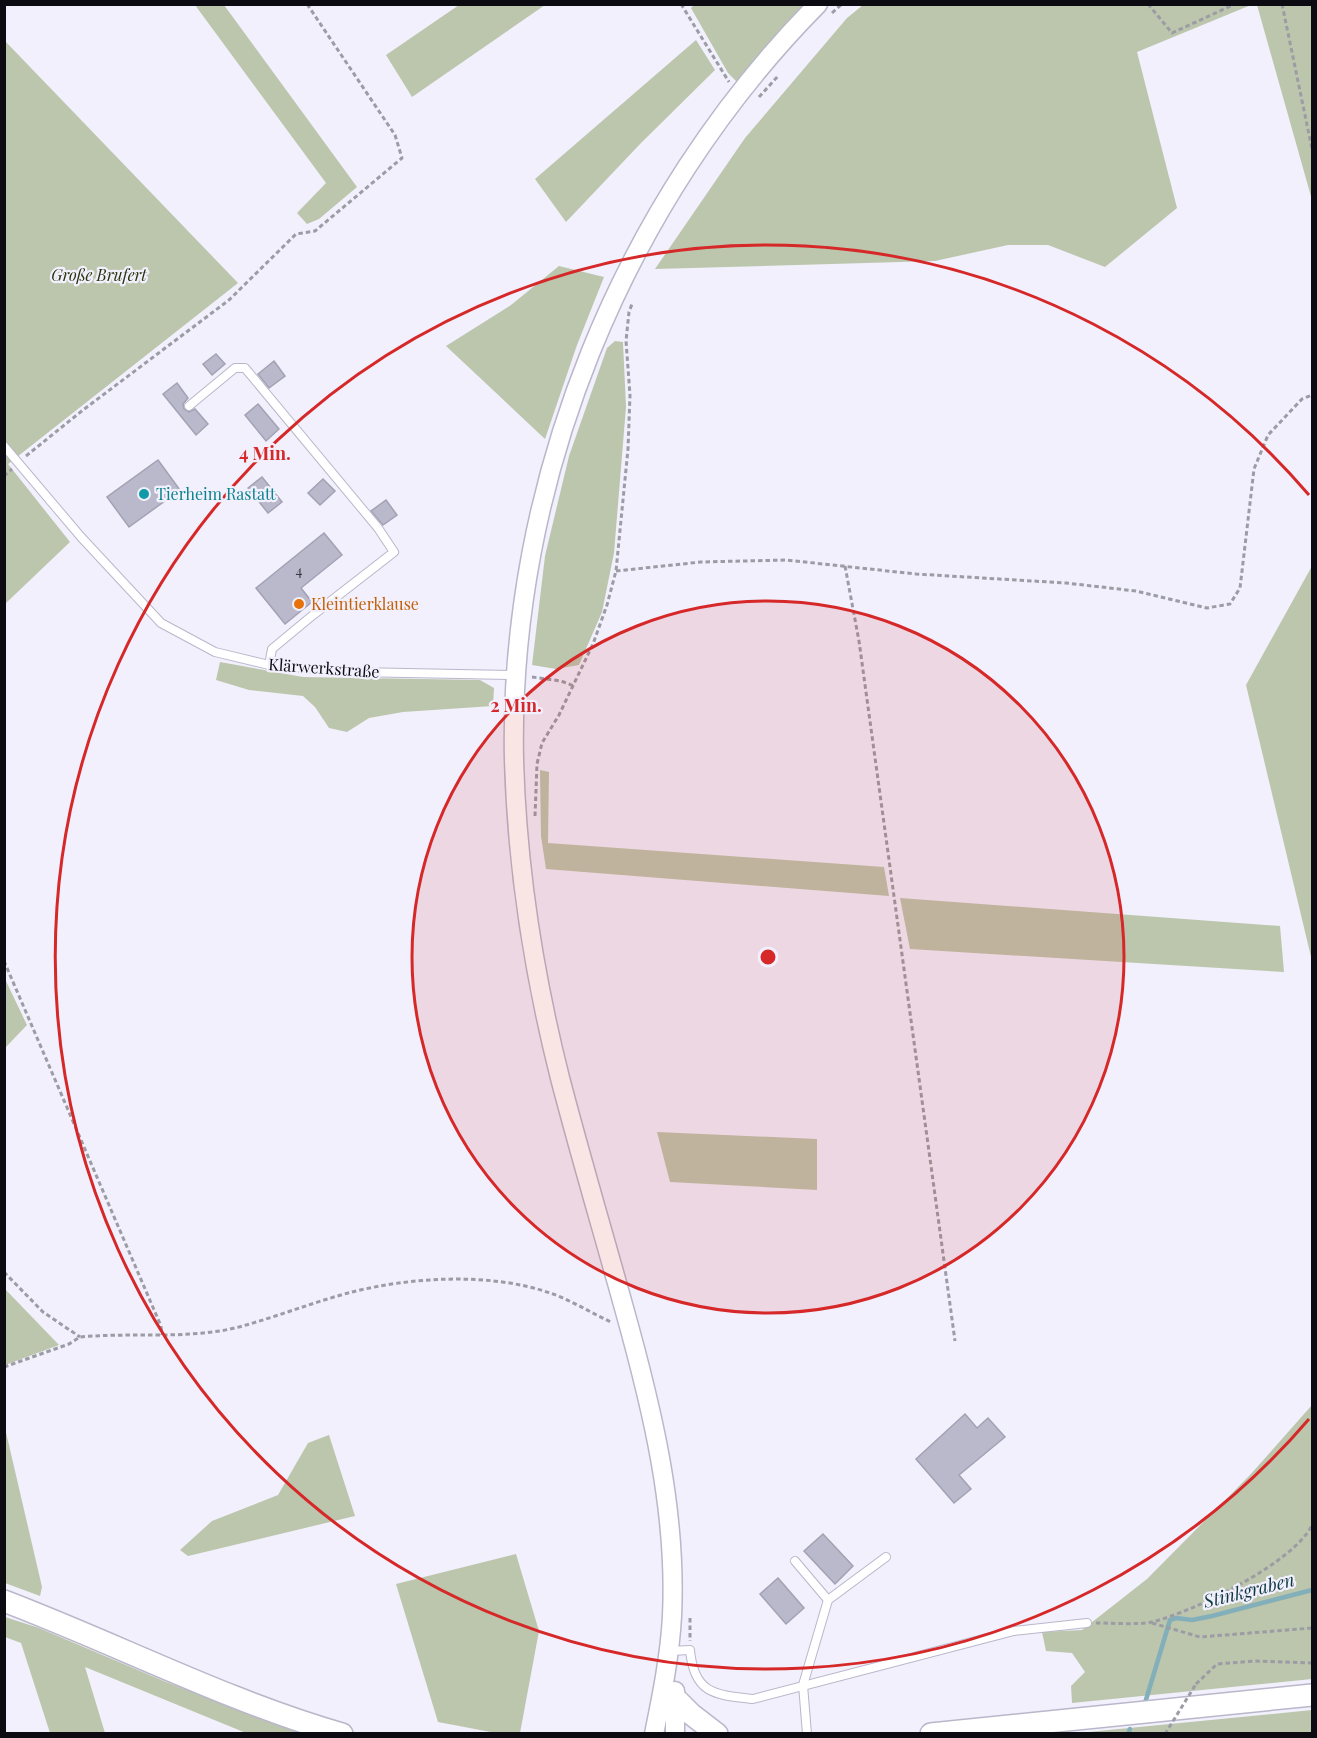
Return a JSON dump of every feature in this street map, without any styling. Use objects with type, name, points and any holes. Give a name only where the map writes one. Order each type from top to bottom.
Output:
[{"type":"main road","points":[[4,1601],[233,1695],[342,1734]]},
{"type":"main road","points":[[931,1734],[1312,1695]]},
{"type":"main road","points":[[676,1699],[717,1734]]},
{"type":"street","points":[[675,1734],[676,1699],[670,1651],[672,1578],[660,1452],[629,1326],[560,1075],[540,986],[528,919],[517,826],[514,755],[517,675],[525,598],[536,535],[551,471],[569,408],[618,290],[693,156],[750,96],[773,53],[823,12]]},
{"type":"street","points":[[654,1734],[670,1651]]},
{"type":"lane","points":[[189,406],[235,368],[245,368],[378,528],[394,552],[272,649],[269,666]]},
{"type":"lane","name":"Klärwerkstraße","points":[[4,446],[81,537],[162,623],[215,652],[269,666],[355,672],[517,675]]},
{"type":"lane","points":[[807,1734],[803,1685],[828,1600],[886,1557]]},
{"type":"lane","points":[[795,1561],[828,1600]]},
{"type":"lane","points":[[670,1651],[690,1650],[694,1675],[700,1684],[727,1696],[753,1699],[1014,1631],[1087,1623]]},
{"type":"path","points":[[19,462],[83,410],[229,300],[296,234],[315,231],[402,158],[395,135],[307,4]]},
{"type":"path","points":[[681,4],[725,79],[750,96],[780,74]]},
{"type":"path","points":[[823,12],[842,4]]},
{"type":"path","points":[[1148,4],[1172,33],[1235,4]]},
{"type":"path","points":[[1282,4],[1312,149]]},
{"type":"path","points":[[536,826],[537,764],[542,743],[574,686],[593,644],[616,571],[628,449],[630,394],[626,341],[629,312],[633,302]]},
{"type":"path","points":[[616,571],[701,562],[786,560],[916,574],[1066,583],[1136,591],[1207,608],[1230,604],[1240,588],[1254,469],[1268,435],[1302,399],[1312,395]]},
{"type":"path","points":[[845,566],[859,641],[955,1341]]},
{"type":"path","points":[[517,675],[545,678],[574,686]]},
{"type":"path","points":[[4,961],[162,1326],[162,1335]]},
{"type":"path","points":[[4,1272],[42,1312],[80,1337]]},
{"type":"path","points":[[4,1367],[69,1344],[80,1337],[193,1335],[239,1327],[348,1293],[386,1285],[480,1278],[513,1283],[551,1293],[612,1323],[629,1326]]},
{"type":"path","points":[[1150,1623],[1200,1604],[1261,1573],[1299,1543],[1312,1524]]},
{"type":"path","points":[[1087,1623],[1150,1623],[1200,1638],[1312,1628]]},
{"type":"path","points":[[1165,1734],[1196,1684],[1217,1664],[1312,1663]]},
{"type":"green space","points":[[695,4],[807,5],[785,26],[737,82],[728,73],[691,8]]},
{"type":"green space","points":[[195,5],[224,5],[357,187],[319,219],[307,224],[297,213],[326,183]]},
{"type":"green space","points":[[459,5],[545,5],[412,97],[386,55]]},
{"type":"green space","points":[[863,5],[1251,5],[1137,52],[1177,208],[1105,267],[1048,245],[1008,245],[935,261],[655,269],[745,138],[847,18]]},
{"type":"green space","points":[[1257,5],[1312,5],[1312,200]]},
{"type":"green space","points":[[696,40],[715,70],[566,222],[535,179]]},
{"type":"green space","name":"Große Brufert","points":[[5,41],[238,283],[8,464],[70,542],[5,604]]},
{"type":"green space","points":[[559,266],[604,277],[577,345],[545,439],[446,346],[511,305]]},
{"type":"green space","points":[[615,341],[623,342],[626,407],[614,553],[602,612],[579,665],[556,669],[532,665],[545,556],[569,456],[607,348]]},
{"type":"green space","points":[[1312,566],[1312,961],[1246,685]]},
{"type":"green space","points":[[220,662],[303,677],[480,680],[494,688],[493,706],[403,712],[369,718],[347,732],[329,728],[315,707],[303,696],[249,690],[216,680]]},
{"type":"green space","points":[[540,770],[549,772],[548,843],[884,867],[889,896],[546,869],[541,836]]},
{"type":"green space","points":[[900,898],[1280,926],[1284,972],[910,949]]},
{"type":"green space","points":[[4,977],[27,1025],[5,1048],[4,1048]]},
{"type":"green space","points":[[657,1132],[817,1139],[817,1190],[670,1182]]},
{"type":"green space","points":[[5,1289],[59,1345],[5,1365]]},
{"type":"green space","points":[[1312,1405],[1312,1679],[1072,1703],[1071,1686],[1085,1672],[1072,1653],[1046,1651],[1042,1632],[1082,1630],[1147,1579],[1250,1475]]},
{"type":"green space","points":[[5,1428],[42,1587],[40,1596],[5,1583]]},
{"type":"green space","points":[[329,1435],[355,1516],[188,1556],[180,1550],[212,1521],[278,1495],[308,1443]]},
{"type":"green space","points":[[516,1554],[539,1631],[520,1733],[496,1733],[438,1722],[396,1584]]},
{"type":"green space","points":[[5,1617],[39,1628],[166,1682],[299,1733],[246,1733],[85,1667],[105,1733],[50,1733],[21,1643],[5,1637]]},
{"type":"green space","points":[[1312,1710],[1312,1733],[1078,1733]]},
{"type":"building","points":[[216,354],[225,364],[212,375],[203,364]]},
{"type":"building","points":[[274,361],[285,376],[269,388],[258,374]]},
{"type":"building","points":[[177,383],[188,398],[183,404],[184,409],[189,412],[195,409],[208,424],[196,435],[163,394]]},
{"type":"building","points":[[258,404],[279,429],[266,441],[245,415]]},
{"type":"building","name":"Tierheim Rastatt","points":[[158,460],[180,490],[129,527],[107,497]]},
{"type":"building","points":[[262,477],[282,502],[268,513],[248,488]]},
{"type":"building","points":[[323,479],[335,491],[320,505],[308,493]]},
{"type":"building","points":[[386,500],[397,515],[383,525],[371,511]]},
{"type":"building","points":[[324,533],[342,555],[301,588],[312,602],[285,624],[256,588]]},
{"type":"building","points":[[965,1414],[977,1428],[988,1418],[1005,1437],[959,1475],[971,1489],[954,1503],[916,1459]]},
{"type":"building","points":[[823,1534],[853,1566],[835,1584],[804,1551]]},
{"type":"building","points":[[778,1578],[804,1608],[786,1624],[760,1594]]},
{"type":"waterway","name":"Stinkgraben","points":[[1145,1703],[1170,1620],[1176,1618],[1192,1620],[1212,1616],[1312,1590]]},
{"type":"waterway","name":"Stinkgraben","points":[[1128,1734],[1130,1729]]},
{"type":"place","name":"Tierheim Rastatt","points":[[144,494]]},
{"type":"place","name":"Kleintierklause","points":[[299,604]]}]
